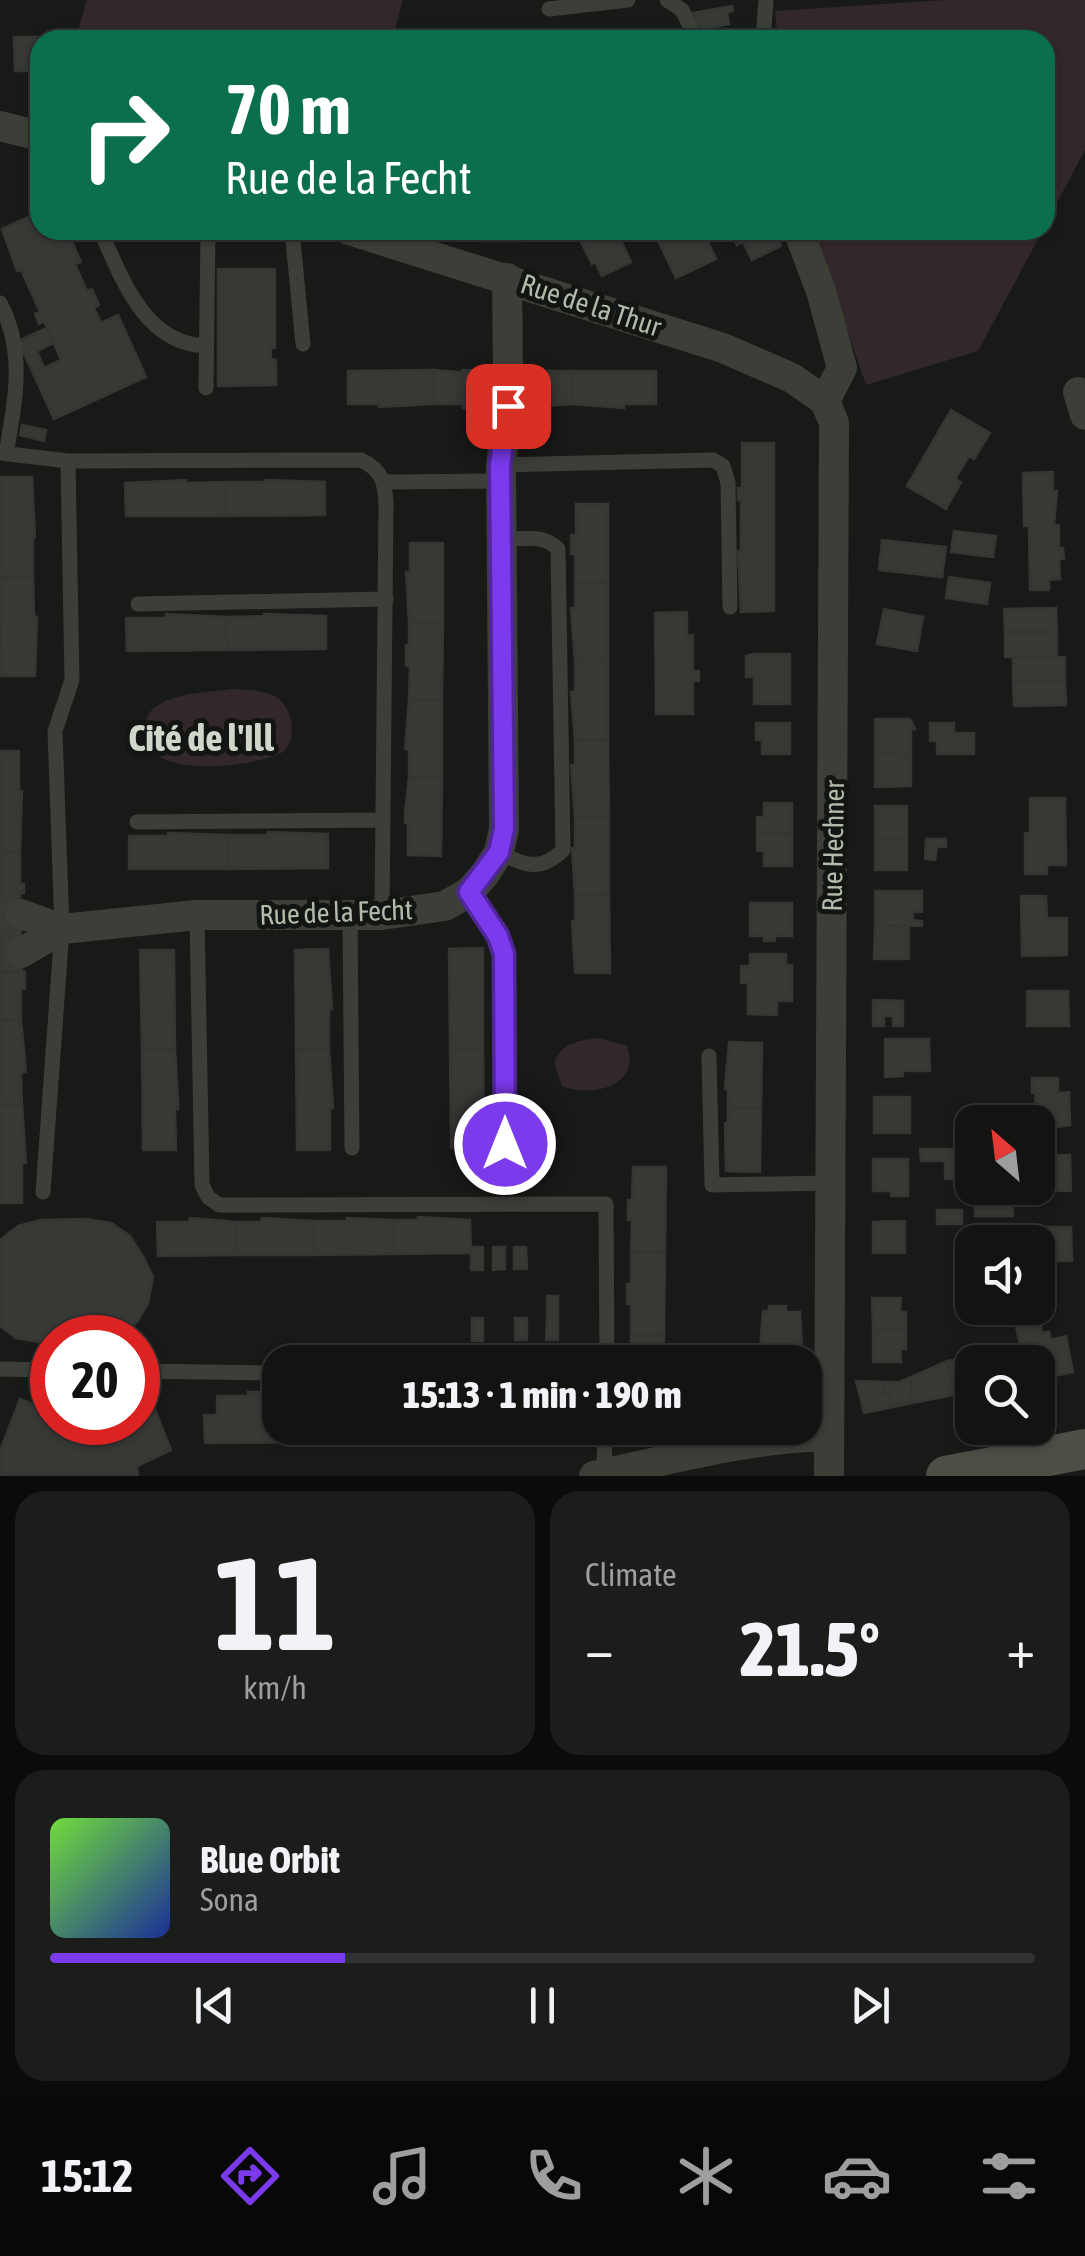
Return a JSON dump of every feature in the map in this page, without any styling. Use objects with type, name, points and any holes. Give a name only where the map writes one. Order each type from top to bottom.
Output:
[{"type":"main road","points":[[946,1476],[1085,1449]]},
{"type":"street","points":[[0,126],[30,134]]},
{"type":"street","name":"Rue de la Thur","points":[[382,240],[723,348],[792,378],[826,401]]},
{"type":"street","name":"Rue Hechner","points":[[802,240],[821,291],[842,368],[826,401],[834,423],[829,1476]]},
{"type":"street","points":[[508,278],[508,371]]},
{"type":"street","points":[[469,892],[499,852],[504,829],[501,473],[508,406]]},
{"type":"street","name":"Rue de la Fecht","points":[[21,953],[62,930],[197,915],[382,915],[445,906],[469,892]]},
{"type":"street","name":"Rue de la Fecht","points":[[21,914],[62,930]]},
{"type":"street","points":[[599,1475],[732,1446],[788,1437],[829,1436]]},
{"type":"lane","points":[[548,9],[628,0]]},
{"type":"lane","points":[[667,0],[682,10],[692,30]]},
{"type":"lane","points":[[763,30],[766,0]]},
{"type":"lane","points":[[105,240],[129,294],[147,318],[170,337],[206,346]]},
{"type":"lane","points":[[206,388],[208,240]]},
{"type":"lane","points":[[293,240],[303,344]]},
{"type":"lane","points":[[0,303],[16,351],[18,385],[3,454],[68,461],[361,460],[371,465],[385,482],[382,915]]},
{"type":"lane","points":[[385,482],[713,460],[723,466],[728,483],[730,608]]},
{"type":"lane","points":[[43,1192],[62,930],[56,731],[72,680],[68,461]]},
{"type":"lane","points":[[499,852],[519,863],[538,867],[563,850],[558,549],[550,540],[539,538],[501,540]]},
{"type":"lane","points":[[138,604],[386,599]]},
{"type":"lane","points":[[136,822],[383,820]]},
{"type":"lane","points":[[469,892],[498,936],[504,954],[505,1144]]},
{"type":"lane","points":[[197,915],[202,1185],[208,1197],[219,1204],[606,1204],[606,1345]]},
{"type":"lane","points":[[350,916],[352,1148]]},
{"type":"lane","points":[[709,1056],[712,1185],[830,1184]]},
{"type":"lane","points":[[0,1370],[30,1370]]},
{"type":"lane","points":[[160,1371],[262,1372]]},
{"type":"lane","points":[[599,1475],[603,1445]]},
{"type":"shaded area","points":[[87,0],[403,0],[395,30],[78,30]]},
{"type":"shaded area","points":[[945,0],[1085,0],[1085,150],[1055,206],[1055,30],[777,30],[775,11]]},
{"type":"shaded area","points":[[816,240],[1038,240],[978,351],[866,385]]},
{"type":"shaded area","points":[[230,689],[265,693],[282,702],[292,727],[284,750],[243,763],[198,766],[160,756],[148,744],[145,727],[155,707],[178,697]]},
{"type":"shaded area","points":[[600,1038],[627,1046],[630,1060],[621,1079],[600,1089],[562,1086],[554,1063],[557,1056],[572,1043]]},
{"type":"building","points":[[732,6],[733,11],[727,13],[729,24],[701,30],[693,13]]},
{"type":"building","points":[[14,37],[30,37],[30,71],[15,71]]},
{"type":"building","points":[[30,216],[30,240],[71,240],[81,262],[75,264],[87,291],[92,289],[101,323],[118,315],[146,377],[54,419],[33,373],[61,360],[44,321],[39,324],[35,314],[40,312],[21,270],[17,271],[2,229]]},
{"type":"building","points":[[580,240],[621,240],[631,262],[602,276],[595,262],[592,264]]},
{"type":"building","points":[[658,240],[707,240],[716,259],[676,278]]},
{"type":"building","points":[[735,240],[779,240],[781,246],[752,260],[743,242],[737,245]]},
{"type":"building","points":[[218,269],[275,269],[275,348],[271,348],[271,359],[276,360],[276,385],[218,386]]},
{"type":"building","points":[[47,328],[54,343],[37,351],[44,368],[33,373],[18,341]]},
{"type":"building","points":[[433,370],[479,374],[479,408],[433,404]]},
{"type":"building","points":[[433,370],[433,404],[348,404],[348,371]]},
{"type":"building","points":[[462,370],[542,374],[523,374],[523,404],[480,404],[479,374],[462,374]]},
{"type":"building","points":[[572,371],[571,404],[523,408],[523,374]]},
{"type":"building","points":[[572,371],[656,371],[656,404],[624,404],[624,408],[571,404]]},
{"type":"building","points":[[951,410],[990,433],[974,459],[969,456],[955,479],[961,482],[946,509],[907,486]]},
{"type":"building","points":[[22,425],[46,430],[44,441],[20,435]]},
{"type":"building","points":[[742,443],[774,443],[774,611],[741,612],[738,488],[742,488]]},
{"type":"building","points":[[1053,472],[1053,491],[1057,491],[1054,525],[1059,525],[1059,548],[1063,548],[1064,559],[1059,559],[1060,579],[1049,580],[1049,590],[1030,590],[1023,473]]},
{"type":"building","points":[[0,477],[32,477],[33,577],[0,577]]},
{"type":"building","points":[[225,482],[225,516],[126,516],[125,483]]},
{"type":"building","points":[[225,482],[325,482],[325,515],[225,516]]},
{"type":"building","points":[[576,504],[608,504],[608,583],[575,582],[571,535],[576,535]]},
{"type":"building","points":[[954,531],[996,536],[993,557],[951,552]]},
{"type":"building","points":[[882,540],[946,547],[942,577],[879,570]]},
{"type":"building","points":[[410,543],[443,543],[443,623],[409,622],[406,572],[410,572]]},
{"type":"building","points":[[0,577],[33,577],[37,617],[35,676],[1,676]]},
{"type":"building","points":[[949,577],[990,583],[987,604],[946,598]]},
{"type":"building","points":[[575,582],[608,583],[608,661],[575,661],[571,608],[575,608]]},
{"type":"building","points":[[1056,608],[1057,632],[1005,632],[1004,609]]},
{"type":"building","points":[[884,609],[923,617],[917,651],[877,644]]},
{"type":"building","points":[[687,612],[687,636],[693,635],[693,671],[699,671],[699,681],[693,681],[693,714],[656,714],[655,613]]},
{"type":"building","points":[[166,614],[226,617],[227,650],[127,651],[126,618],[166,618]]},
{"type":"building","points":[[326,616],[326,649],[227,650],[226,617]]},
{"type":"building","points":[[409,622],[443,623],[442,700],[409,700]]},
{"type":"building","points":[[1005,632],[1057,632],[1057,657],[1005,657]]},
{"type":"building","points":[[790,654],[790,704],[754,704],[754,677],[746,677],[746,656]]},
{"type":"building","points":[[1013,657],[1065,657],[1065,680],[1013,681]]},
{"type":"building","points":[[575,661],[608,661],[608,740],[575,740],[571,692],[575,692]]},
{"type":"building","points":[[1065,680],[1066,705],[1014,706],[1013,681]]},
{"type":"building","points":[[409,700],[442,700],[442,778],[409,777],[409,750],[405,749]]},
{"type":"building","points":[[875,719],[910,719],[915,729],[911,729],[911,755],[875,754]]},
{"type":"building","points":[[756,723],[790,723],[790,754],[762,754],[762,740],[756,740]]},
{"type":"building","points":[[930,723],[954,723],[954,733],[974,733],[974,754],[937,754],[937,741],[930,741]]},
{"type":"building","points":[[575,740],[608,740],[609,817],[575,817],[571,765],[575,765]]},
{"type":"building","points":[[0,751],[19,751],[20,852],[0,853]]},
{"type":"building","points":[[875,754],[911,755],[911,786],[875,787]]},
{"type":"building","points":[[409,777],[442,778],[441,856],[408,855],[405,813]]},
{"type":"building","points":[[1030,798],[1065,798],[1066,865],[1047,865],[1047,874],[1025,874]]},
{"type":"building","points":[[764,803],[792,803],[792,834],[757,834],[757,817],[764,817]]},
{"type":"building","points":[[875,806],[907,806],[907,838],[875,839]]},
{"type":"building","points":[[575,817],[609,817],[609,894],[575,894]]},
{"type":"building","points":[[328,834],[328,868],[229,869],[228,835]]},
{"type":"building","points":[[757,834],[792,834],[792,866],[764,866],[764,851],[757,851]]},
{"type":"building","points":[[228,835],[229,869],[129,869],[129,836]]},
{"type":"building","points":[[907,838],[907,870],[875,870],[875,839]]},
{"type":"building","points":[[926,839],[946,839],[946,847],[937,847],[935,860],[925,859]]},
{"type":"building","points":[[20,852],[20,884],[24,884],[24,893],[20,893],[20,901],[0,901],[0,853]]},
{"type":"building","points":[[875,891],[922,891],[922,912],[913,912],[913,920],[922,921],[922,926],[875,925]]},
{"type":"building","points":[[575,894],[609,894],[610,973],[575,973]]},
{"type":"building","points":[[1021,896],[1046,896],[1047,918],[1067,918],[1067,955],[1022,956]]},
{"type":"building","points":[[0,901],[20,901],[22,972],[0,972]]},
{"type":"building","points":[[750,903],[792,903],[792,936],[764,941],[764,936],[750,936]]},
{"type":"building","points":[[875,925],[909,926],[909,959],[874,959]]},
{"type":"building","points":[[483,948],[483,1048],[450,1049],[449,949]]},
{"type":"building","points":[[328,949],[332,1009],[329,1049],[296,1050],[295,950]]},
{"type":"building","points":[[140,950],[174,950],[175,1050],[142,1050]]},
{"type":"building","points":[[750,954],[786,954],[786,965],[792,965],[792,1001],[777,1001],[777,1015],[748,1014],[748,983],[741,983],[741,966],[750,966]]},
{"type":"building","points":[[0,972],[25,972],[21,1020],[0,1020]]},
{"type":"building","points":[[1027,991],[1068,991],[1069,1026],[1027,1026]]},
{"type":"building","points":[[873,1000],[903,1001],[903,1026],[893,1026],[893,1016],[884,1016],[884,1026],[873,1026]]},
{"type":"building","points":[[0,1020],[21,1020],[26,1072],[21,1072],[22,1104],[0,1105]]},
{"type":"building","points":[[885,1039],[929,1039],[930,1071],[903,1071],[903,1076],[885,1077]]},
{"type":"building","points":[[729,1042],[762,1043],[761,1108],[728,1107],[725,1089]]},
{"type":"building","points":[[483,1048],[484,1148],[451,1148],[450,1049]]},
{"type":"building","points":[[329,1049],[333,1108],[330,1150],[297,1150],[296,1050]]},
{"type":"building","points":[[142,1050],[175,1050],[176,1150],[143,1150]]},
{"type":"building","points":[[1032,1078],[1058,1078],[1058,1093],[1069,1092],[1070,1125],[1055,1127],[1055,1105],[1035,1105],[1036,1093],[1032,1093]]},
{"type":"building","points":[[874,1097],[910,1097],[910,1133],[874,1133]]},
{"type":"building","points":[[22,1104],[26,1163],[22,1163],[22,1203],[0,1203],[0,1105]]},
{"type":"building","points":[[728,1107],[761,1108],[760,1172],[726,1171]]},
{"type":"building","points":[[920,1149],[955,1149],[955,1179],[945,1179],[945,1161],[921,1161]]},
{"type":"building","points":[[1055,1155],[1070,1155],[1071,1191],[1055,1191]]},
{"type":"building","points":[[873,1159],[908,1159],[908,1196],[873,1191]]},
{"type":"building","points":[[633,1167],[666,1167],[665,1252],[631,1252],[628,1200],[632,1200]]},
{"type":"building","points":[[975,1205],[1013,1205],[1013,1216],[975,1216]]},
{"type":"building","points":[[937,1210],[962,1210],[962,1224],[937,1224]]},
{"type":"building","points":[[190,1218],[236,1222],[237,1255],[158,1256],[157,1222],[190,1222]]},
{"type":"building","points":[[262,1218],[314,1221],[315,1255],[237,1255],[236,1222],[262,1222]]},
{"type":"building","points":[[41,1220],[111,1223],[130,1236],[153,1277],[148,1303],[141,1315],[30,1315],[30,1340],[16,1338],[0,1326],[0,1240],[18,1226]]},
{"type":"building","points":[[393,1220],[470,1220],[471,1253],[393,1254]]},
{"type":"building","points":[[393,1220],[393,1254],[315,1255],[314,1221]]},
{"type":"building","points":[[905,1221],[905,1253],[873,1253],[873,1222]]},
{"type":"building","points":[[1055,1227],[1071,1227],[1072,1261],[1055,1261]]},
{"type":"building","points":[[471,1247],[483,1247],[483,1270],[471,1270]]},
{"type":"building","points":[[493,1247],[505,1247],[505,1269],[493,1270]]},
{"type":"building","points":[[514,1247],[526,1247],[527,1269],[514,1269]]},
{"type":"building","points":[[631,1252],[665,1252],[664,1335],[631,1335],[627,1284],[631,1284]]},
{"type":"building","points":[[547,1296],[558,1296],[558,1317],[547,1318]]},
{"type":"building","points":[[872,1298],[901,1298],[900,1312],[906,1312],[906,1329],[873,1330]]},
{"type":"building","points":[[769,1306],[786,1306],[786,1312],[800,1312],[802,1345],[760,1345],[763,1311],[769,1311]]},
{"type":"building","points":[[558,1317],[558,1340],[546,1340],[547,1318]]},
{"type":"building","points":[[472,1318],[483,1318],[483,1341],[472,1341]]},
{"type":"building","points":[[515,1318],[527,1318],[527,1340],[515,1340]]},
{"type":"building","points":[[1041,1325],[1042,1333],[1049,1332],[1051,1340],[1066,1336],[1073,1372],[1055,1376],[1055,1345],[1020,1345],[1016,1326]]},
{"type":"building","points":[[906,1329],[901,1362],[873,1362],[873,1330]]},
{"type":"building","points":[[631,1335],[664,1335],[664,1345],[631,1345]]},
{"type":"building","points":[[955,1360],[954,1395],[947,1361]]},
{"type":"building","points":[[947,1361],[954,1395],[912,1403],[911,1377]]},
{"type":"building","points":[[911,1377],[912,1403],[889,1408],[890,1393],[884,1394],[885,1382]]},
{"type":"building","points":[[856,1381],[885,1382],[884,1394],[890,1393],[889,1408],[864,1413]]},
{"type":"building","points":[[248,1392],[262,1392],[262,1442],[205,1443],[204,1415],[217,1415],[217,1396],[248,1396]]},
{"type":"building","points":[[20,1399],[30,1403],[30,1445],[160,1445],[160,1422],[171,1450],[137,1466],[138,1476],[0,1476],[0,1451]]},
{"type":"tunnel","points":[[0,914],[21,914]]},
{"type":"district","name":"Cité de l'Ill","points":[[201,737]]},
{"type":"route","points":[[505,1144],[504,954],[498,936],[469,892],[499,852],[504,829],[500,465],[508,406]]}]
